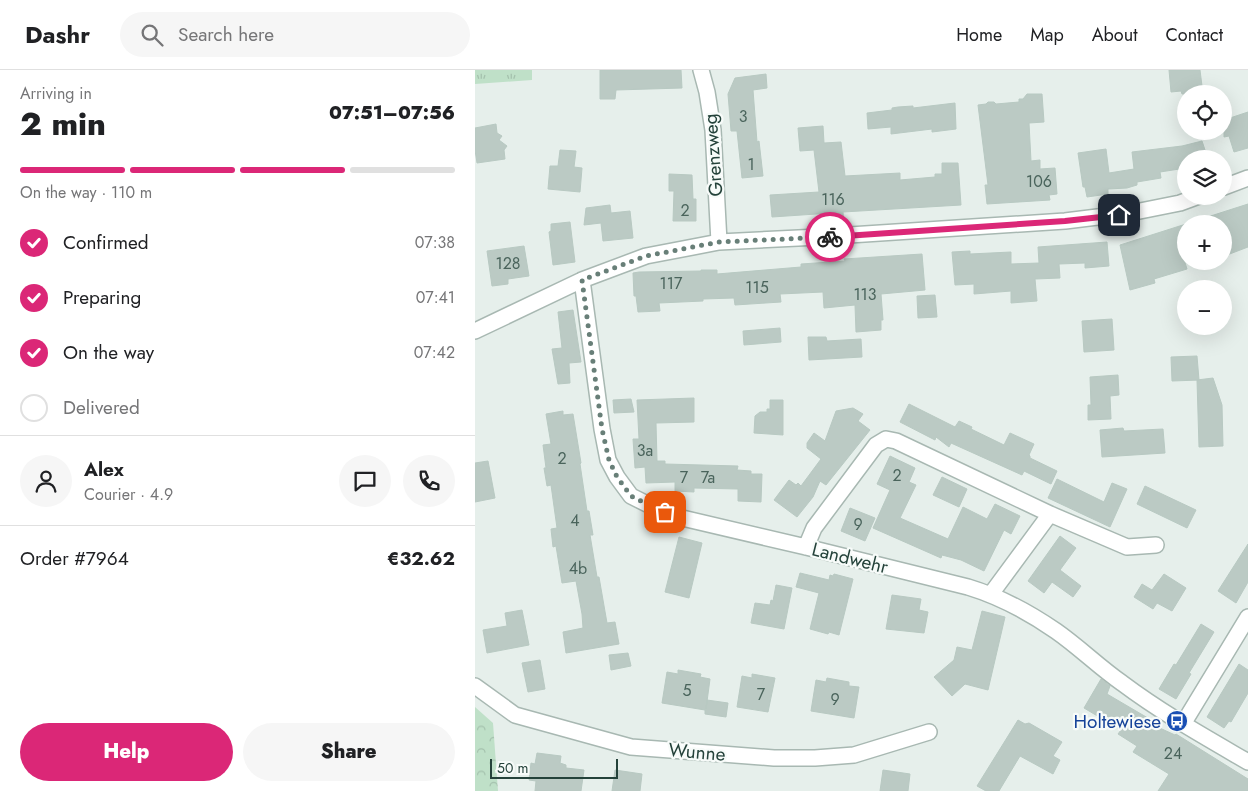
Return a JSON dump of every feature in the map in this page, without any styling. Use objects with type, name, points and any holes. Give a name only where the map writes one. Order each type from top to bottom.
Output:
[{"type":"street","name":"Grenzweg","points":[[701,70],[707,92],[713,130],[719,242]]},
{"type":"street","points":[[1232,185],[1248,178]]},
{"type":"street","points":[[475,331],[582,280],[646,256],[719,242],[1073,220],[1130,213],[1177,204]]},
{"type":"street","name":"Landwehr","points":[[582,280],[602,429],[609,460],[617,477],[631,496],[678,517],[991,594],[1021,609],[1056,631],[1123,684],[1183,724],[1248,762]]},
{"type":"street","points":[[806,547],[814,528],[876,445],[886,439],[896,441],[1050,514],[1127,547],[1156,545]]},
{"type":"street","points":[[991,594],[1050,514]]},
{"type":"street","points":[[1183,724],[1248,616]]},
{"type":"street","name":"Wunne","points":[[475,686],[515,715],[631,747],[774,758],[815,758],[854,755],[929,732]]},
{"type":"green space","points":[[475,70],[532,70],[532,80],[475,84]]},
{"type":"green space","points":[[475,707],[493,723],[498,791],[475,791]]},
{"type":"building","points":[[600,70],[681,70],[682,88],[616,90],[615,99],[600,99]]},
{"type":"building","points":[[1169,70],[1200,70],[1202,85],[1177,85],[1177,91],[1171,92]]},
{"type":"building","points":[[766,74],[767,88],[753,90],[757,142],[759,141],[763,176],[742,178],[737,131],[731,131],[728,94],[735,78]]},
{"type":"building","points":[[1027,94],[1042,94],[1044,122],[1029,123],[1031,161],[1040,160],[1040,169],[1055,168],[1057,194],[1049,195],[1050,200],[987,204],[985,185],[988,185],[978,105],[988,102],[996,104],[1019,102],[1019,99],[1023,99]]},
{"type":"building","points":[[955,103],[956,129],[932,132],[932,129],[891,134],[891,127],[868,129],[867,113],[892,110],[892,108],[898,107],[913,106],[913,108]]},
{"type":"building","points":[[1248,112],[1248,148],[1234,152],[1230,140],[1232,140],[1232,117]]},
{"type":"building","points":[[496,124],[497,133],[502,136],[499,140],[507,146],[504,150],[505,159],[477,163],[475,128]]},
{"type":"building","points":[[823,126],[824,143],[841,142],[845,176],[900,173],[900,180],[935,177],[935,174],[942,174],[942,163],[958,163],[961,205],[843,212],[844,226],[835,227],[831,213],[772,217],[770,195],[819,192],[814,150],[800,151],[798,128]]},
{"type":"building","points":[[1202,141],[1205,150],[1177,150],[1177,169],[1160,172],[1161,178],[1137,182],[1137,185],[1127,188],[1108,189],[1108,194],[1087,197],[1085,187],[1083,187],[1078,153],[1106,149],[1109,173],[1134,169],[1132,152],[1182,146]]},
{"type":"building","points":[[560,150],[576,151],[574,167],[582,168],[580,192],[548,189],[550,166],[558,166]]},
{"type":"building","points":[[669,174],[692,175],[693,199],[696,199],[696,221],[673,221],[674,191],[669,191]]},
{"type":"building","points":[[1248,204],[1248,247],[1232,253],[1232,215],[1214,215]]},
{"type":"building","points":[[610,205],[611,213],[630,211],[633,238],[603,241],[601,223],[584,225],[586,208]]},
{"type":"building","points":[[570,222],[575,262],[553,265],[549,232],[551,231],[551,224]]},
{"type":"building","points":[[1177,227],[1177,270],[1184,270],[1154,279],[1155,283],[1130,290],[1120,245]]},
{"type":"building","points":[[1107,242],[1109,266],[1085,268],[1085,263],[1059,264],[1060,278],[1035,279],[1037,301],[1011,303],[1011,291],[974,294],[974,284],[955,285],[952,252],[970,251],[970,254],[1011,252],[1011,264],[1039,263],[1038,247]]},
{"type":"building","points":[[524,246],[529,276],[508,279],[508,284],[492,286],[487,251]]},
{"type":"building","points":[[922,254],[925,290],[881,294],[883,320],[881,320],[881,330],[856,332],[855,305],[824,308],[823,292],[780,294],[781,302],[735,305],[734,298],[659,303],[660,311],[638,312],[636,296],[634,296],[633,273],[639,272],[717,270],[717,274],[801,267],[801,264],[845,261],[844,259]]},
{"type":"building","points":[[935,295],[937,317],[918,318],[917,296]]},
{"type":"building","points":[[573,310],[581,362],[569,363],[570,383],[558,384],[552,349],[562,348],[558,312]]},
{"type":"building","points":[[1112,319],[1114,350],[1084,352],[1082,321]]},
{"type":"building","points":[[780,328],[781,342],[744,345],[743,331]]},
{"type":"building","points":[[808,337],[826,337],[827,341],[861,339],[862,357],[809,360]]},
{"type":"building","points":[[1197,356],[1199,380],[1172,381],[1171,357]]},
{"type":"building","points":[[1118,375],[1119,395],[1110,396],[1111,419],[1088,420],[1088,405],[1091,405],[1090,377]]},
{"type":"building","points":[[1213,378],[1222,405],[1223,446],[1199,447],[1197,380]]},
{"type":"building","points":[[694,398],[694,422],[656,423],[657,461],[665,461],[665,464],[738,466],[737,470],[751,471],[751,474],[762,474],[761,502],[738,501],[738,489],[694,488],[694,492],[675,491],[675,482],[646,483],[645,467],[635,468],[633,439],[639,439],[637,400]]},
{"type":"building","points":[[631,399],[634,412],[614,413],[613,400]]},
{"type":"building","points":[[770,400],[783,400],[783,435],[754,433],[755,416],[760,412],[767,412],[767,409],[770,409]]},
{"type":"building","points":[[909,404],[955,427],[959,421],[1004,445],[1010,433],[1034,444],[1029,455],[1030,458],[1057,471],[1051,484],[1024,471],[1022,475],[951,443],[949,447],[936,437],[935,440],[900,422]]},
{"type":"building","points":[[853,408],[863,414],[858,421],[870,430],[826,485],[820,481],[813,497],[797,517],[774,500],[789,480],[801,486],[821,459],[807,448],[807,443],[814,433],[825,441],[836,411]]},
{"type":"building","points":[[563,411],[563,415],[573,414],[587,511],[589,511],[593,535],[590,535],[597,577],[599,577],[607,623],[615,622],[619,644],[566,653],[563,632],[583,628],[582,614],[576,581],[562,583],[556,546],[553,547],[551,529],[557,528],[551,485],[547,486],[543,445],[551,444],[546,414]]},
{"type":"building","points":[[1123,428],[1124,431],[1163,429],[1165,453],[1102,457],[1100,430]]},
{"type":"building","points":[[890,456],[915,468],[909,482],[916,485],[900,518],[948,539],[963,507],[987,519],[995,504],[1020,516],[1011,534],[1004,530],[984,571],[961,560],[942,555],[941,558],[873,528],[890,490],[877,484]]},
{"type":"building","points":[[488,461],[495,498],[475,502],[475,463]]},
{"type":"building","points":[[942,477],[967,489],[959,507],[933,495]]},
{"type":"building","points":[[1057,479],[1104,502],[1112,483],[1127,489],[1110,527],[1048,498]]},
{"type":"building","points":[[1145,486],[1196,510],[1187,528],[1137,504]]},
{"type":"building","points":[[850,508],[875,518],[865,541],[841,531]]},
{"type":"building","points":[[1060,536],[1076,548],[1060,570],[1081,586],[1073,597],[1052,582],[1044,593],[1028,581]]},
{"type":"building","points":[[679,537],[702,543],[689,598],[665,592]]},
{"type":"building","points":[[1248,544],[1248,582],[1236,603],[1218,591]]},
{"type":"building","points":[[800,573],[829,580],[830,575],[833,576],[834,574],[853,579],[839,635],[810,629],[819,593],[796,587]]},
{"type":"building","points":[[1164,574],[1186,588],[1172,611],[1157,603],[1153,609],[1134,597],[1142,584],[1152,590]]},
{"type":"building","points":[[776,585],[792,588],[784,629],[751,623],[755,603],[770,605],[771,600],[773,601]]},
{"type":"building","points":[[892,595],[921,599],[919,610],[928,612],[924,633],[886,629]]},
{"type":"building","points":[[522,610],[529,645],[487,653],[483,630],[507,626],[505,613]]},
{"type":"building","points":[[982,611],[1005,617],[988,690],[965,684],[952,696],[934,677],[954,660],[957,647],[972,650]]},
{"type":"building","points":[[1201,624],[1214,632],[1189,673],[1191,674],[1176,699],[1159,689]]},
{"type":"building","points":[[628,653],[631,666],[611,670],[609,655]]},
{"type":"building","points":[[540,660],[545,689],[528,692],[522,663]]},
{"type":"building","points":[[1239,664],[1248,670],[1248,693],[1231,722],[1229,721],[1224,728],[1207,717]]},
{"type":"building","points":[[678,670],[701,674],[700,677],[710,679],[707,700],[728,703],[726,717],[705,714],[705,710],[662,703],[667,672],[678,674]]},
{"type":"building","points":[[752,674],[775,678],[768,712],[737,707],[742,676],[752,678]]},
{"type":"building","points":[[827,678],[849,682],[849,686],[859,687],[854,718],[811,711],[816,680],[826,682]]},
{"type":"building","points":[[1101,679],[1110,686],[1107,694],[1153,721],[1151,724],[1176,734],[1248,779],[1248,791],[1158,791],[1169,774],[1133,752],[1137,746],[1118,734],[1121,730],[1084,708]]},
{"type":"building","points":[[1018,720],[1025,724],[1029,723],[1062,742],[1053,756],[1060,760],[1053,774],[1020,756],[999,791],[986,791],[977,786]]},
{"type":"building","points":[[537,753],[561,756],[560,763],[566,765],[566,768],[584,770],[581,791],[535,791],[536,781],[529,780],[531,763],[535,764]]},
{"type":"building","points":[[615,770],[642,774],[640,791],[612,791]]},
{"type":"building","points":[[883,770],[910,774],[908,791],[880,791]]},
{"type":"way so far","points":[[665,512],[631,496],[617,477],[609,460],[602,429],[582,280],[646,256],[719,242],[830,237]]},
{"type":"place","name":"Holtewiese","points":[[1177,721]]},
{"type":"route","points":[[830,237],[1065,221],[1119,215]]}]
